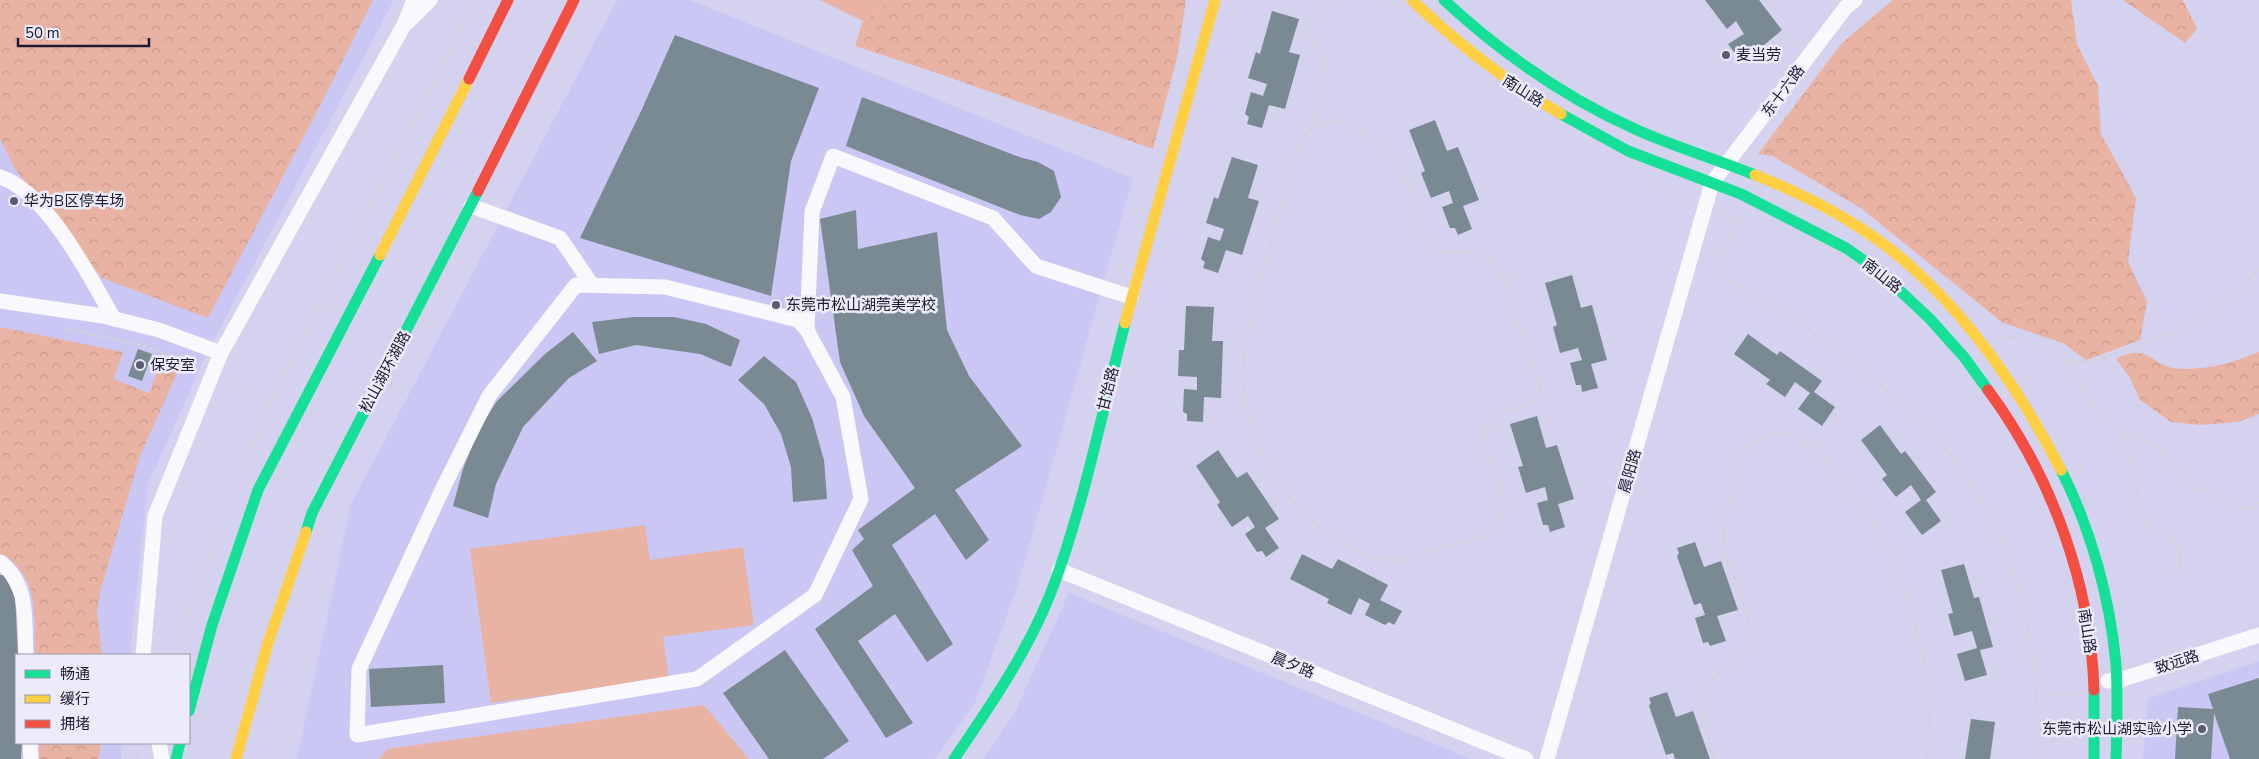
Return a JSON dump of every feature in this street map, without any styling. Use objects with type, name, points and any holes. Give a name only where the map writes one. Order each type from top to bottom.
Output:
[{"type":"main road","points":[[190,707],[212,625],[258,490],[402,214],[508,0]]},
{"type":"main road","name":"松山湖环湖路","points":[[236,759],[268,643],[312,513],[471,206],[574,0]]},
{"type":"main road","name":"甘饴路","points":[[954,759],[995,699],[1035,627],[1059,570],[1080,501],[1131,297],[1215,0]]},
{"type":"main road","name":"南山路","points":[[1412,0],[1444,31],[1494,72],[1562,115],[1625,149],[1754,200],[1808,227],[1854,254],[1892,281],[1941,331],[1981,379],[2014,428],[2040,476],[2062,531],[2080,587],[2090,637],[2094,681],[2094,759]]},
{"type":"main road","name":"南山路","points":[[1444,0],[1507,53],[1573,96],[1634,129],[1764,179],[1819,207],[1867,235],[1899,258],[1958,316],[1985,349],[2034,417],[2060,466],[2073,499],[2102,581],[2112,634],[2117,682],[2116,759]]},
{"type":"main road","points":[[176,759],[180,744]]},
{"type":"street","points":[[143,654],[155,516],[221,353],[404,25],[414,0]]},
{"type":"street","points":[[404,25],[430,0]]},
{"type":"street","name":"东十六路","points":[[1712,184],[1846,7],[1855,0]]},
{"type":"street","points":[[807,330],[812,212],[833,156],[993,218],[1036,266],[1131,297]]},
{"type":"street","points":[[0,177],[11,180],[41,206],[77,256],[114,319]]},
{"type":"street","name":"晨阳路","points":[[1547,759],[1712,184]]},
{"type":"street","points":[[471,206],[560,238],[592,286]]},
{"type":"street","points":[[576,285],[592,286],[665,287],[798,320],[807,330],[843,397],[861,499],[815,595],[697,679],[357,734],[359,669],[444,486],[489,396],[576,285]]},
{"type":"street","points":[[0,301],[114,319],[159,330],[221,353]]},
{"type":"street","points":[[0,562],[15,575],[23,595],[26,654]]},
{"type":"street","name":"晨夕路","points":[[1059,570],[1526,759]]},
{"type":"street","name":"致远路","points":[[2094,681],[2117,682],[2259,635]]},
{"type":"street","points":[[30,744],[31,759]]},
{"type":"street","points":[[159,744],[162,759]]},
{"type":"path","points":[[242,476],[271,402],[456,40],[474,0]]},
{"type":"path","points":[[1311,130],[1330,120],[1354,126],[1392,155],[1409,184],[1423,236],[1430,246],[1440,252],[1476,251],[1499,265],[1540,387],[1539,396],[1534,401],[1496,417],[1486,428],[1484,444],[1503,493],[1503,513],[1494,528],[1474,538],[1394,561],[1371,556],[1326,532],[1300,510],[1279,482],[1261,449],[1245,398],[1247,335],[1289,182],[1304,138],[1311,130],[1324,79],[1326,56],[1305,28],[1331,0]]},
{"type":"path","points":[[1736,220],[1718,274],[1793,317],[1856,362],[1913,415],[1958,463],[1994,523],[2018,589],[2031,647],[2038,726],[2035,759]]},
{"type":"path","points":[[1985,349],[2012,336],[2045,348],[2070,361],[2094,362],[2174,332],[2214,310],[2230,295],[2241,290],[2259,269]]},
{"type":"path","points":[[59,327],[146,346],[271,402]]},
{"type":"path","points":[[2070,361],[2084,392],[2108,421],[2125,434],[2158,445],[2185,480],[2197,488],[2221,495],[2234,509],[2255,508],[2259,504]]},
{"type":"path","points":[[1714,759],[1703,714],[1704,686],[1716,675],[1744,656],[1750,643],[1746,613],[1725,550],[1724,538],[1728,508],[1739,466],[1746,448],[1771,433],[1785,433],[1808,444],[1838,472],[1885,541],[1914,623],[1924,662],[1929,714],[1926,759]]},
{"type":"path","points":[[2125,434],[2141,511],[2148,527],[2175,540],[2180,557],[2179,570],[2166,571]]},
{"type":"path","points":[[180,654],[188,614],[224,522]]},
{"type":"path","points":[[135,744],[138,759]]},
{"type":"shaded area","points":[[0,0],[394,0],[209,349],[148,484],[130,654],[15,654],[15,744],[122,744],[121,759],[0,759]]},
{"type":"shaded area","name":"东莞市松山湖莞美学校","points":[[617,0],[690,0],[1133,178],[1018,585],[975,703],[935,759],[297,759],[351,504]]},
{"type":"shaded area","points":[[1069,593],[1471,759],[983,759],[1013,716]]},
{"type":"shaded area","name":"东莞市松山湖实验小学","points":[[2259,661],[2259,759],[2143,759],[2148,698]]},
{"type":"green space","points":[[0,0],[373,0],[320,106],[208,318],[102,278],[15,169],[0,138]]},
{"type":"green space","points":[[820,0],[889,0],[863,21]]},
{"type":"green space","points":[[889,0],[1186,0],[1177,58],[1153,149],[855,46],[863,21]]},
{"type":"green space","points":[[1893,0],[2071,0],[2077,44],[2098,86],[2101,134],[2136,198],[2128,262],[2147,302],[2140,340],[2086,360],[2063,343],[2003,323],[1862,209],[1773,156],[1758,154],[1842,43]]},
{"type":"green space","points":[[2123,0],[2183,0],[2197,29],[2185,43]]},
{"type":"green space","points":[[0,327],[123,352],[114,379],[149,393],[161,362],[179,369],[140,456],[101,589],[97,610],[102,654],[35,654],[35,617],[32,594],[22,572],[9,558],[0,554]]},
{"type":"green space","points":[[2259,352],[2259,414],[2238,422],[2200,425],[2171,422],[2140,400],[2130,378],[2116,359],[2126,354],[2142,353],[2166,366],[2195,369],[2227,363]]},
{"type":"green space","points":[[645,525],[650,560],[743,547],[754,625],[663,637],[669,679],[491,703],[470,549]]},
{"type":"green space","points":[[704,705],[749,759],[379,759],[387,749]]},
{"type":"green space","points":[[39,744],[101,744],[99,759],[39,759]]},
{"type":"building","points":[[1705,0],[1759,0],[1782,30],[1758,50],[1754,45],[1737,56],[1728,44],[1744,34],[1736,21],[1727,29]]},
{"type":"building","points":[[1272,11],[1299,19],[1289,52],[1300,55],[1285,109],[1269,105],[1262,128],[1247,124],[1249,117],[1245,114],[1251,92],[1263,96],[1267,84],[1248,78],[1256,52],[1260,54]]},
{"type":"building","points":[[675,35],[819,88],[791,161],[771,296],[580,238]]},
{"type":"building","points":[[862,97],[1019,157],[1038,162],[1054,171],[1061,197],[1051,212],[1039,219],[1020,215],[846,146]]},
{"type":"building","points":[[1435,120],[1447,151],[1458,147],[1479,200],[1463,206],[1472,229],[1458,235],[1455,228],[1450,228],[1442,207],[1453,203],[1449,191],[1431,198],[1421,173],[1425,171],[1409,130]]},
{"type":"building","points":[[1232,157],[1258,165],[1248,198],[1259,201],[1242,255],[1226,250],[1218,273],[1203,268],[1205,262],[1201,259],[1208,237],[1220,241],[1224,229],[1206,223],[1214,197],[1218,199]]},
{"type":"building","points":[[856,210],[858,249],[937,232],[947,330],[969,376],[1022,446],[955,490],[989,540],[966,560],[935,514],[892,545],[953,644],[927,662],[895,614],[858,641],[913,723],[886,738],[815,629],[873,586],[852,550],[864,539],[858,530],[915,488],[864,416],[840,362],[820,219]]},
{"type":"building","points":[[1572,275],[1581,308],[1592,305],[1607,360],[1591,364],[1598,388],[1582,392],[1581,385],[1576,385],[1570,363],[1582,360],[1578,348],[1560,353],[1553,327],[1557,325],[1545,283]]},
{"type":"building","points":[[1186,306],[1214,307],[1212,341],[1223,341],[1221,398],[1204,397],[1203,422],[1187,421],[1187,414],[1183,412],[1184,389],[1197,390],[1197,377],[1178,376],[1179,350],[1184,350]]},
{"type":"building","points":[[633,317],[674,317],[706,324],[740,340],[731,367],[700,354],[636,345],[599,354],[592,322]]},
{"type":"building","points":[[573,332],[597,361],[569,378],[523,427],[496,484],[488,518],[453,506],[463,469],[479,429],[497,401],[545,354]]},
{"type":"building","points":[[1748,334],[1777,355],[1780,351],[1822,381],[1814,392],[1835,407],[1822,426],[1798,409],[1810,393],[1795,382],[1785,397],[1766,384],[1770,380],[1734,354]]},
{"type":"building","name":"保安室","points":[[138,349],[152,354],[142,381],[128,376]]},
{"type":"building","points":[[764,356],[796,382],[812,418],[824,460],[827,499],[793,502],[791,467],[781,434],[764,404],[738,380]]},
{"type":"building","points":[[1537,416],[1546,448],[1557,445],[1574,499],[1558,504],[1565,527],[1550,532],[1548,525],[1543,525],[1537,503],[1548,500],[1545,487],[1526,493],[1518,467],[1523,466],[1510,424]]},
{"type":"building","points":[[1880,425],[1901,454],[1905,451],[1936,492],[1926,500],[1941,521],[1922,535],[1905,512],[1921,500],[1911,485],[1896,497],[1882,479],[1887,475],[1861,440]]},
{"type":"building","points":[[1218,450],[1237,478],[1247,472],[1279,519],[1265,528],[1279,548],[1266,557],[1262,551],[1257,552],[1245,534],[1255,527],[1248,516],[1232,527],[1217,505],[1220,502],[1196,466]]},
{"type":"building","points":[[1695,542],[1704,567],[1721,561],[1738,610],[1717,616],[1726,641],[1710,646],[1708,642],[1703,643],[1695,618],[1705,615],[1701,603],[1694,605],[1677,556],[1679,553],[1677,548]]},
{"type":"building","points":[[1302,554],[1332,569],[1338,559],[1388,585],[1380,600],[1402,611],[1394,625],[1389,622],[1385,625],[1365,615],[1370,604],[1359,598],[1351,615],[1327,603],[1329,599],[1290,579]]},
{"type":"building","points":[[1964,564],[1974,598],[1979,597],[1993,647],[1980,650],[1987,675],[1965,681],[1957,654],[1977,648],[1972,631],[1954,636],[1948,614],[1953,613],[1941,570]]},
{"type":"building","points":[[0,575],[4,575],[15,596],[18,654],[15,654],[15,744],[22,744],[21,759],[0,759]]},
{"type":"building","points":[[785,650],[849,741],[823,759],[769,759],[723,693]]},
{"type":"building","points":[[443,665],[445,703],[371,707],[369,669]]},
{"type":"building","points":[[2259,678],[2259,759],[2230,759],[2214,713],[2211,759],[2175,759],[2178,707],[2213,709],[2208,694]]},
{"type":"building","points":[[1667,692],[1676,717],[1693,711],[1710,759],[1675,759],[1673,753],[1666,755],[1649,706],[1651,703],[1649,698]]},
{"type":"building","points":[[1971,719],[1995,722],[1990,759],[1965,759]]},
{"type":"traffic: fast","points":[[1444,0],[1511,56],[1585,104],[1651,136],[1755,175]]},
{"type":"traffic: fast","points":[[1561,114],[1628,151],[1741,194],[1846,248],[1879,271],[1930,319],[1964,357],[1988,390]]},
{"type":"traffic: fast","points":[[306,532],[312,513],[478,191]]},
{"type":"traffic: fast","points":[[190,707],[212,625],[258,490],[380,255]]},
{"type":"traffic: fast","points":[[954,759],[1011,672],[1047,603],[1067,548],[1094,452],[1125,323]]},
{"type":"traffic: fast","points":[[2061,470],[2090,540],[2098,564],[2109,614],[2117,676],[2116,759]]},
{"type":"traffic: fast","points":[[2094,690],[2094,759]]},
{"type":"traffic: fast","points":[[176,759],[180,744]]},
{"type":"traffic: slow","points":[[1125,323],[1215,0]]},
{"type":"traffic: slow","points":[[1412,0],[1447,32],[1484,61],[1521,89],[1561,114]]},
{"type":"traffic: slow","points":[[380,255],[469,79]]},
{"type":"traffic: slow","points":[[1755,175],[1795,192],[1855,225],[1891,250],[1932,286],[1975,334],[2013,386],[2061,470]]},
{"type":"traffic: slow","points":[[236,759],[268,643],[306,532]]},
{"type":"traffic: jam","points":[[469,79],[508,0]]},
{"type":"traffic: jam","points":[[478,191],[574,0]]},
{"type":"traffic: jam","points":[[1988,390],[2011,423],[2031,458],[2064,532],[2076,570],[2085,610],[2094,690]]},
{"type":"place","name":"麦当劳","points":[[1726,55]]},
{"type":"place","name":"华为B区停车场","points":[[14,201]]},
{"type":"place","name":"东莞市松山湖莞美学校","points":[[776,305]]},
{"type":"place","name":"保安室","points":[[140,365]]},
{"type":"place","name":"东莞市松山湖实验小学","points":[[2202,729]]}]
